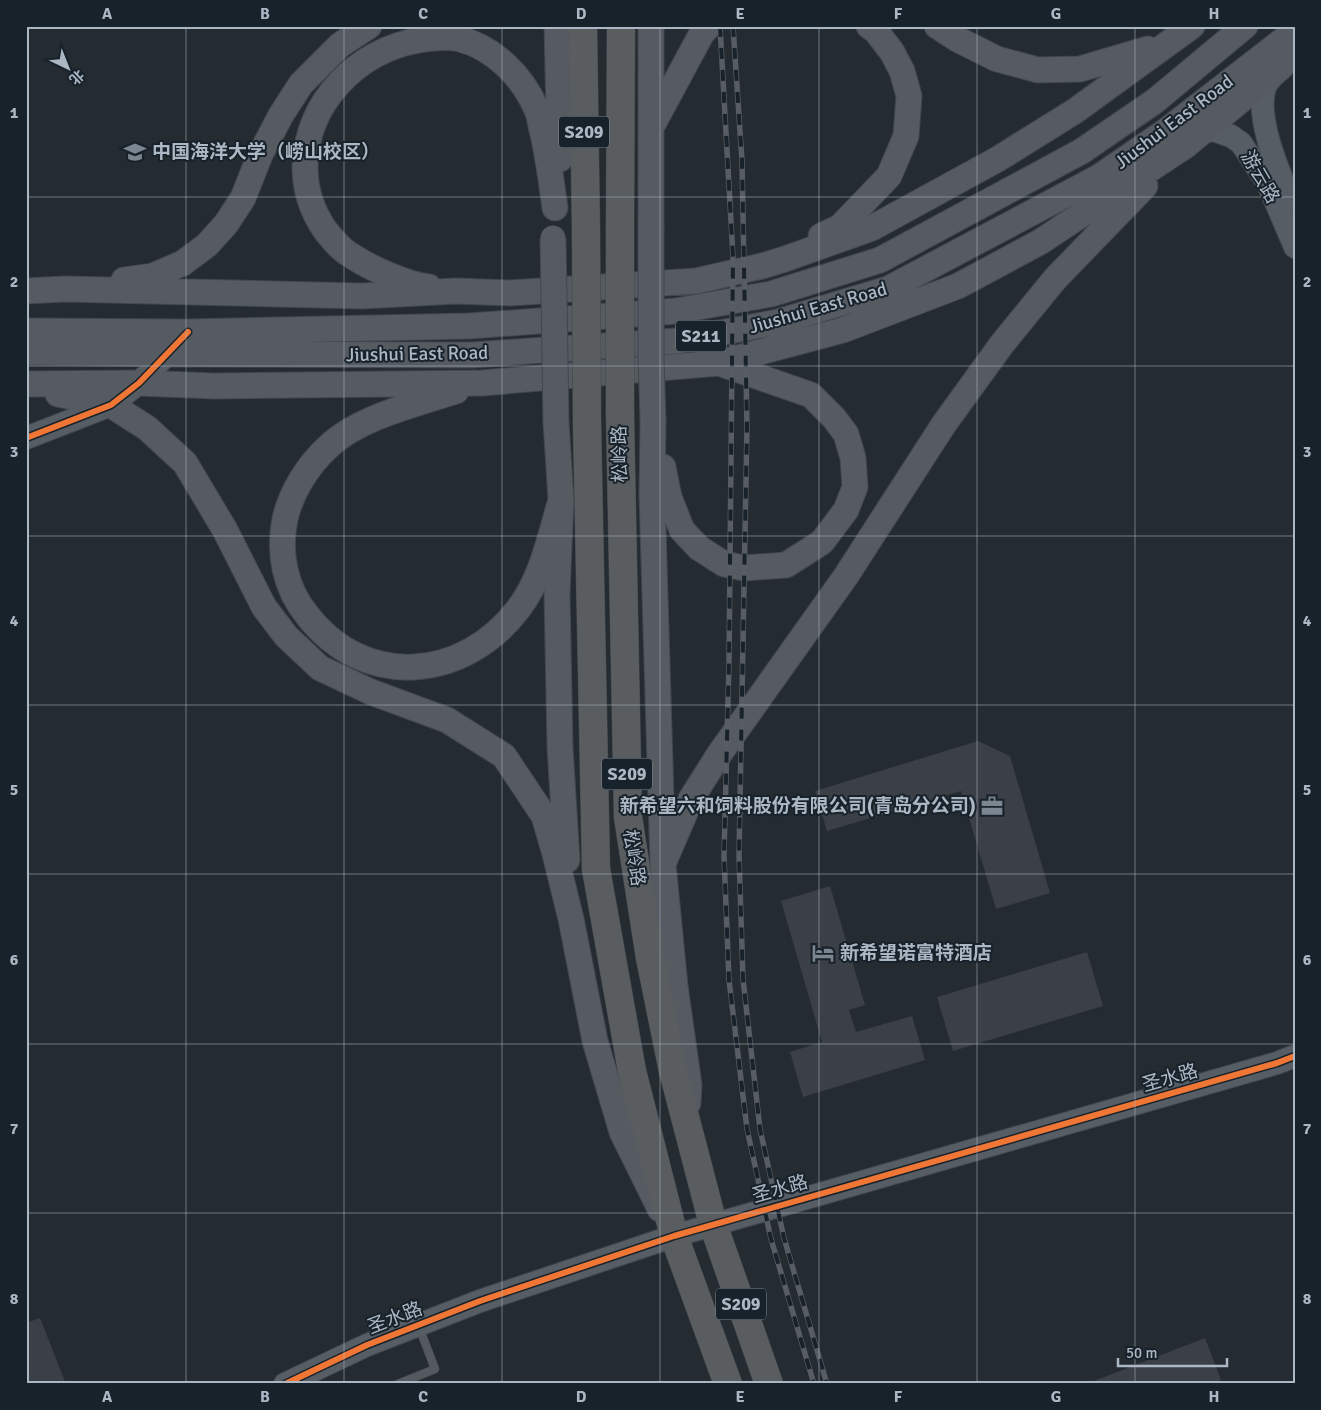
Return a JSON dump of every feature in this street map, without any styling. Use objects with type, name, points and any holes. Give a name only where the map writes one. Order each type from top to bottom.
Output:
[{"type":"highway","name":"松岭路","points":[[583,26],[596,868],[632,1071],[674,1236],[728,1384]]},
{"type":"highway","name":"松岭路","points":[[621,26],[620,416],[628,817],[650,958],[673,1071],[713,1224],[769,1384]]},
{"type":"main road","points":[[65,289],[153,276],[183,263],[207,245],[226,224],[243,198],[260,155],[301,84],[340,45],[369,26]]},
{"type":"main road","points":[[557,26],[560,168],[553,238],[556,422],[561,500],[557,593],[560,747],[571,919]]},
{"type":"main road","points":[[651,26],[651,358],[654,420],[652,495],[663,864],[675,986],[689,1085],[687,1126]]},
{"type":"main road","points":[[652,127],[702,33],[709,26]]},
{"type":"main road","points":[[762,266],[840,227],[889,176],[906,136],[909,96],[902,71],[892,52],[876,31],[869,26]]},
{"type":"main road","points":[[937,26],[957,39],[997,59],[1038,70],[1080,69],[1118,59],[1172,40]]},
{"type":"main road","points":[[555,208],[547,148],[536,108],[518,79],[500,60],[478,45],[458,38],[430,38],[408,42],[362,63],[345,76],[329,94],[318,111],[310,134],[306,155],[305,179],[309,199],[318,220],[333,240],[352,256],[384,272],[423,287],[456,291],[510,293],[696,280],[762,266],[872,228],[998,159],[1075,111],[1192,26]]},
{"type":"main road","name":"Jiushui East Road","points":[[26,330],[188,332],[479,325],[676,311],[771,294],[880,260],[1082,151],[1156,101],[1244,26]]},
{"type":"main road","name":"Jiushui East Road","points":[[26,352],[472,355],[676,341],[778,322],[888,289],[1099,178],[1166,131],[1295,31]]},
{"type":"main road","points":[[26,386],[140,382],[214,386],[482,384],[719,362],[843,330],[958,286],[1040,242],[1184,146],[1287,60]]},
{"type":"main road","points":[[663,864],[692,799],[720,754],[846,576],[944,424],[1002,344],[1055,279],[1184,146]]},
{"type":"main road","points":[[26,291],[65,289],[362,296],[456,291]]},
{"type":"main road","points":[[654,420],[669,497],[682,530],[699,548],[724,564],[744,568],[786,566],[822,542],[846,510],[855,487],[853,458],[846,434],[834,418],[810,395],[719,362]]},
{"type":"main road","points":[[482,384],[391,412],[347,432],[329,446],[313,463],[299,482],[288,505],[282,534],[283,556],[289,585],[299,606],[315,626],[336,645],[359,658],[384,666],[413,668],[432,666],[453,659],[472,651],[490,639],[519,608],[538,575],[561,500]]},
{"type":"main road","points":[[26,386],[111,405],[147,428],[185,462],[225,530],[264,607],[286,636],[320,668],[371,692],[447,720],[504,756],[544,816],[556,854],[571,919],[595,1041],[622,1132],[674,1236]]},
{"type":"street","name":"游云路","points":[[1287,60],[1265,86],[1263,106],[1267,135],[1295,211]]},
{"type":"street","name":"游云路","points":[[1204,130],[1216,131],[1231,136],[1241,143],[1268,184],[1295,247]]},
{"type":"street","points":[[26,438],[111,405],[140,382],[188,332]]},
{"type":"street","name":"圣水路","points":[[285,1384],[367,1345],[480,1301],[674,1236],[1268,1066],[1295,1056]]},
{"type":"lane","points":[[398,1384],[435,1369],[419,1325]]},
{"type":"building","points":[[978,741],[1010,756],[1050,893],[996,909],[961,791],[827,831],[815,791]]},
{"type":"building","name":"新希望诺富特酒店","points":[[830,886],[865,1005],[849,1010],[856,1032],[912,1016],[925,1060],[803,1097],[790,1052],[822,1042],[781,901]]},
{"type":"building","points":[[1087,952],[1103,1006],[953,1051],[937,997]]},
{"type":"building","points":[[40,1318],[66,1384],[26,1384],[26,1323]]},
{"type":"building","points":[[1205,1338],[1221,1380],[1212,1384],[1086,1384]]},
{"type":"railway","points":[[720,26],[733,257],[729,662],[724,856],[729,980],[747,1129],[771,1239],[814,1384]]},
{"type":"railway","points":[[733,26],[742,161],[747,427],[739,856],[743,979],[760,1129],[784,1238],[827,1384]]},
{"type":"cycle path","points":[[26,438],[111,405],[139,383],[188,332]]},
{"type":"cycle path","points":[[285,1384],[367,1345],[480,1301],[674,1236],[1277,1063],[1295,1056]]},
{"type":"place","name":"中国海洋大学（崂山校区）","points":[[135,152]]},
{"type":"place","name":"新希望六和饲料股份有限公司(青岛分公司)","points":[[992,806]]},
{"type":"place","name":"新希望诺富特酒店","points":[[823,953]]}]
